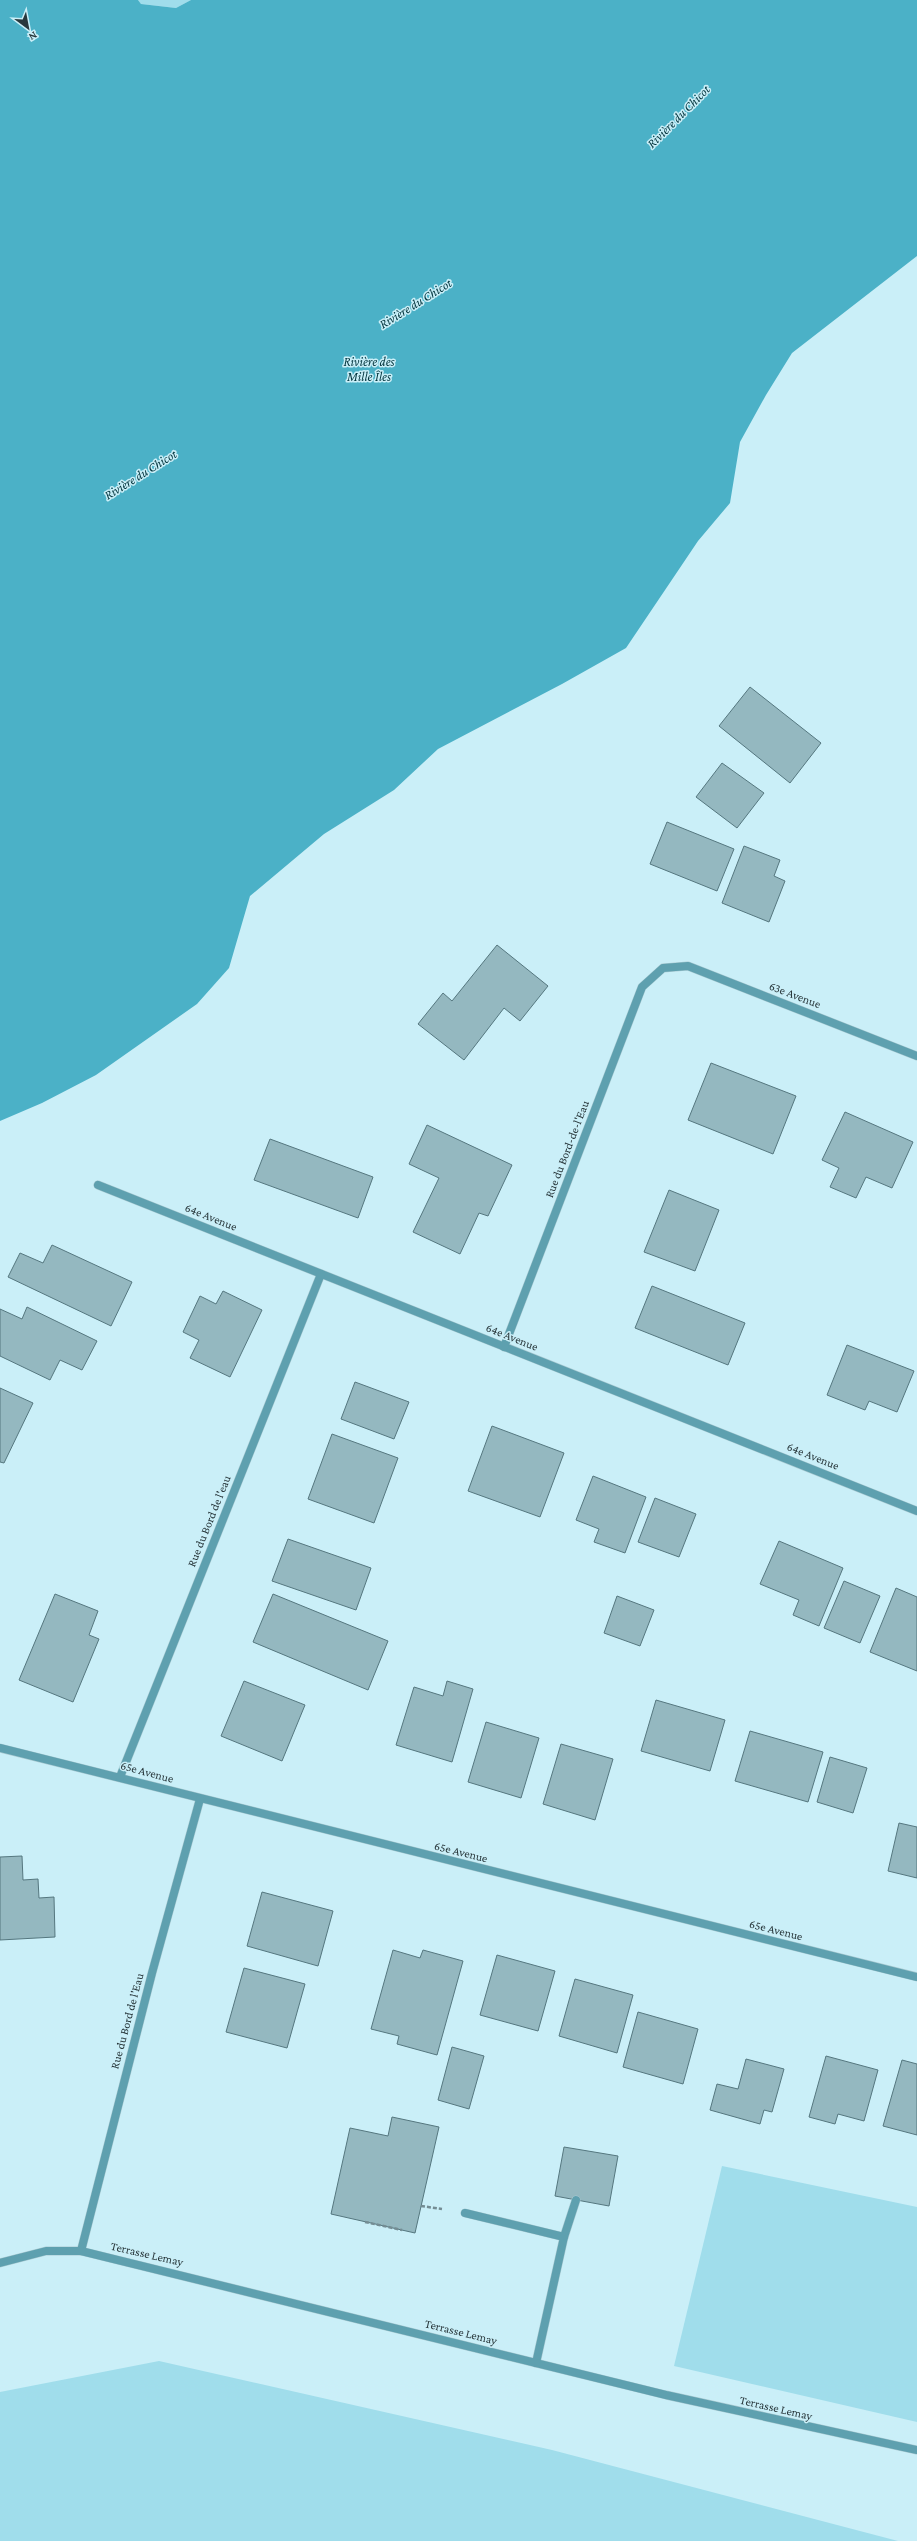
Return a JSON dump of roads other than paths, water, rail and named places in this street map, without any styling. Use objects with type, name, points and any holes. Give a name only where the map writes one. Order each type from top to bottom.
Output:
[{"type":"street","name":"63e Avenue","points":[[663,968],[688,966],[917,1056]]},
{"type":"street","name":"Rue du Bord-de-l'Eau","points":[[504,1347],[642,987],[663,968]]},
{"type":"street","name":"64e Avenue","points":[[98,1185],[917,1511]]},
{"type":"street","name":"Rue du Bord de l'eau","points":[[120,1777],[321,1274]]},
{"type":"street","name":"65e Avenue","points":[[0,1748],[917,1977]]},
{"type":"street","name":"Rue du Bord de l'Eau","points":[[81,2251],[152,1973],[200,1799]]},
{"type":"street","points":[[536,2363],[564,2237],[576,2200]]},
{"type":"street","points":[[464,2213],[564,2237]]},
{"type":"street","name":"Terrasse Lemay","points":[[0,2263],[46,2251],[81,2251],[769,2419],[917,2450]]},
{"type":"water","name":"Rivière des Mille Îles","points":[[0,0],[138,0],[141,4],[176,8],[191,0],[917,0],[917,256],[792,353],[766,395],[740,442],[730,503],[698,541],[626,648],[562,684],[438,749],[394,790],[324,834],[250,896],[229,968],[197,1004],[96,1075],[42,1103],[0,1121]]},
{"type":"water label","name":"Rivière du Chicot","points":[[678,116]]},
{"type":"water label","name":"Rivière du Chicot","points":[[415,303]]},
{"type":"water label","name":"Rivière du Chicot","points":[[140,474]]}]
